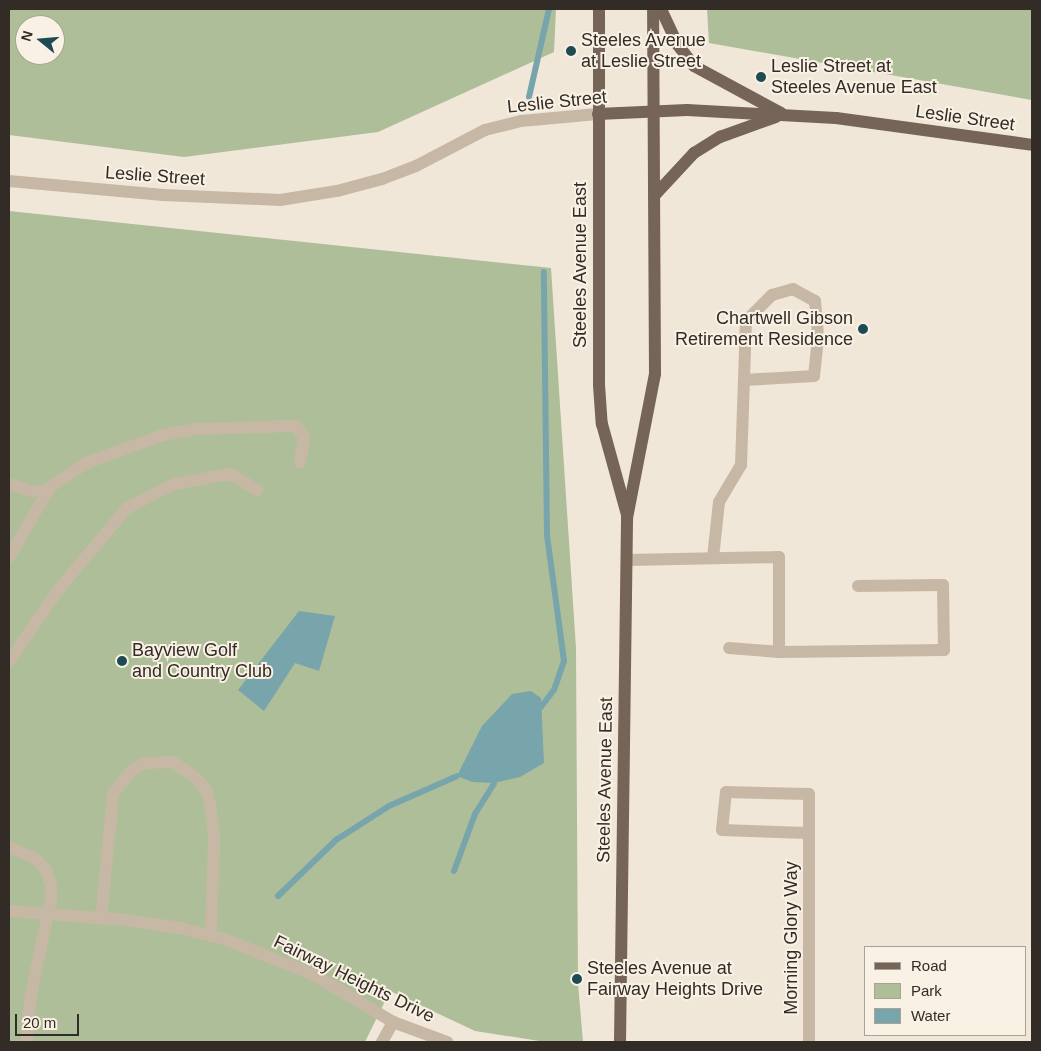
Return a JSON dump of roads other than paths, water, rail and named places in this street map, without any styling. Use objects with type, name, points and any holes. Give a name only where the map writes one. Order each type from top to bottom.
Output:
[{"type":"main road","name":"Steeles Avenue East","points":[[599,9],[599,386],[602,424],[628,518]]},
{"type":"main road","name":"Steeles Avenue East","points":[[620,1042],[628,518],[655,374],[652,113],[653,9]]},
{"type":"main road","points":[[660,9],[677,44],[694,66],[783,114]]},
{"type":"main road","name":"Leslie Street","points":[[598,114],[687,110],[783,114],[836,118],[1032,145]]},
{"type":"main road","points":[[654,196],[694,153],[714,141],[783,114]]},
{"type":"street","name":"Leslie Street","points":[[9,181],[163,195],[280,200],[337,191],[382,179],[416,166],[485,130],[521,121],[598,114]]},
{"type":"street","points":[[713,558],[719,502],[741,465],[746,321],[772,296],[793,288],[815,301],[818,338],[814,376],[744,380]]},
{"type":"street","points":[[9,557],[48,490],[86,463],[183,430],[258,425],[296,426],[304,437],[304,451],[300,463]]},
{"type":"street","points":[[9,661],[59,589],[127,508],[174,484],[231,474],[257,490]]},
{"type":"street","points":[[9,484],[32,492],[48,490]]},
{"type":"street","points":[[627,560],[779,557],[779,652]]},
{"type":"street","points":[[729,648],[779,652],[944,650],[944,585],[858,586]]},
{"type":"street","points":[[101,919],[113,794],[132,770],[145,763],[174,762],[197,779],[206,790],[210,803],[214,838],[211,936]]},
{"type":"street","name":"Morning Glory Way","points":[[808,833],[722,830],[726,792],[809,794],[809,1042]]},
{"type":"street","points":[[9,847],[36,858],[46,870],[52,900],[47,915],[30,1000],[27,1042]]},
{"type":"street","name":"Fairway Heights Drive","points":[[9,911],[180,928],[211,936],[314,976],[393,1022],[447,1042]]},
{"type":"street","points":[[382,1042],[393,1022]]},
{"type":"water","points":[[299,611],[335,616],[319,671],[295,663],[264,711],[238,690]]},
{"type":"water","points":[[531,691],[541,698],[544,763],[520,777],[494,783],[472,782],[457,776],[482,726],[512,694]]},
{"type":"waterway","points":[[529,97],[549,9]]},
{"type":"waterway","points":[[541,707],[554,690],[564,661],[547,535],[544,272]]},
{"type":"waterway","points":[[278,896],[336,840],[389,806],[457,776]]},
{"type":"waterway","points":[[454,871],[475,814],[494,783]]},
{"type":"place","name":"Steeles Avenue at Leslie Street","points":[[571,51]]},
{"type":"place","name":"Leslie Street at Steeles Avenue East","points":[[761,77]]},
{"type":"place","name":"Chartwell Gibson Retirement Residence","points":[[863,329]]},
{"type":"place","name":"Bayview Golf and Country Club","points":[[122,661]]},
{"type":"place","name":"Steeles Avenue at Fairway Heights Drive","points":[[577,979]]}]
